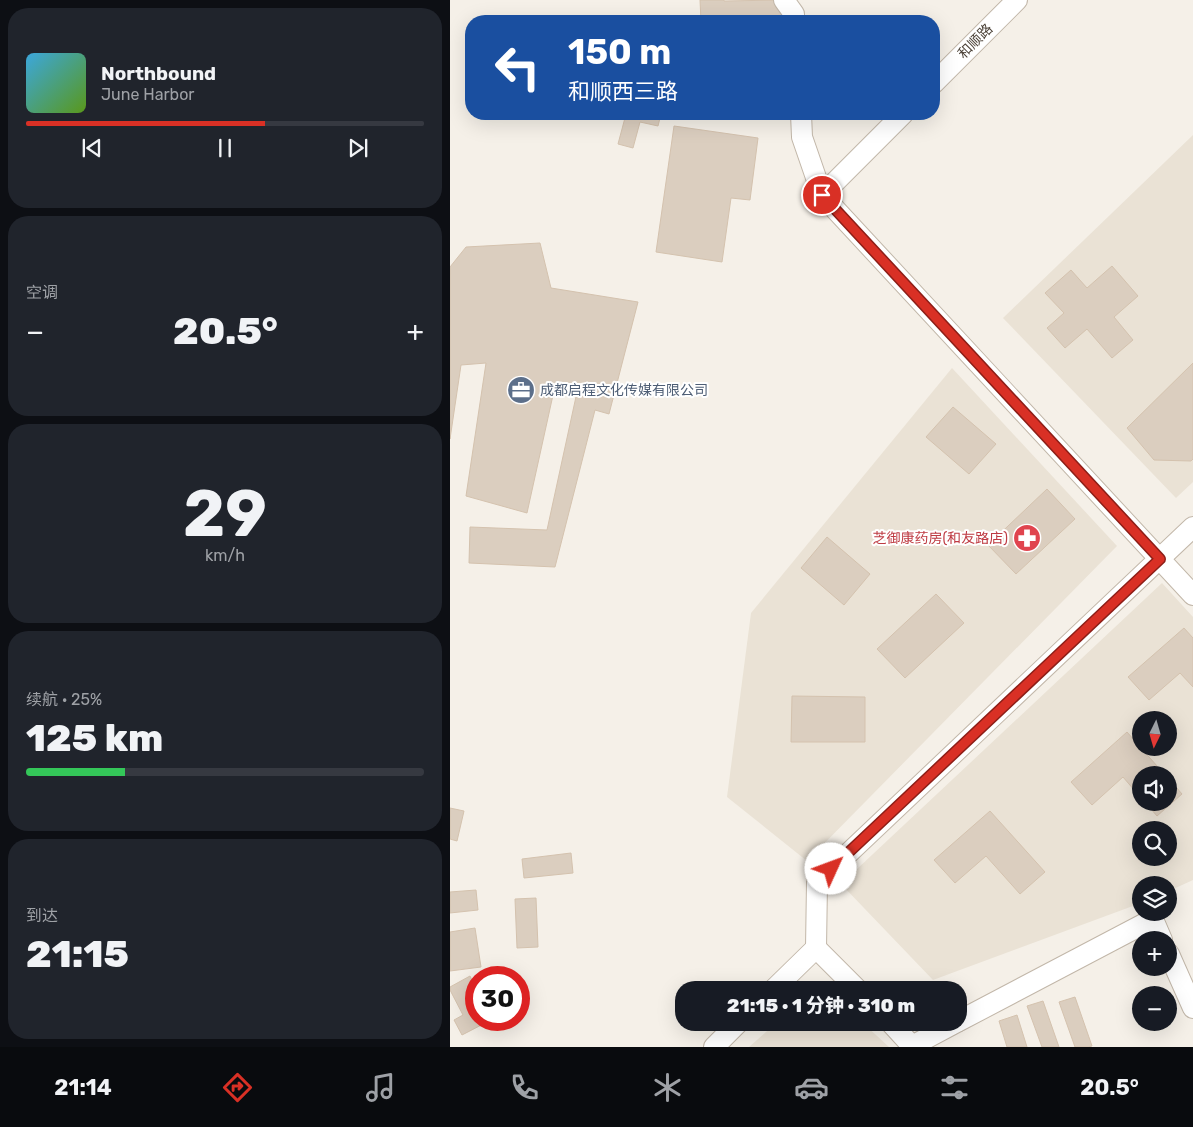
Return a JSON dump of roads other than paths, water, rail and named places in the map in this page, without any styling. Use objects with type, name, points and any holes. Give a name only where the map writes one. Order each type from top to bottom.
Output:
[{"type":"street","points":[[784,0],[794,15]]},
{"type":"street","name":"和顺路","points":[[940,77],[1017,0]]},
{"type":"street","points":[[801,120],[802,137],[822,195],[1193,595]]},
{"type":"street","points":[[822,195],[897,120]]},
{"type":"street","points":[[782,981],[816,948],[817,883],[1193,527]]},
{"type":"street","points":[[967,1017],[1153,919],[1158,931]]},
{"type":"street","points":[[816,948],[849,981]]},
{"type":"street","points":[[1177,972],[1193,1008]]},
{"type":"street","points":[[714,1047],[730,1031]]},
{"type":"street","points":[[899,1031],[913,1046],[941,1031]]},
{"type":"place","name":"成都启程文化传媒有限公司","points":[[521,390]]},
{"type":"place","name":"芝御康药房(和友路店)","points":[[1027,538]]}]
